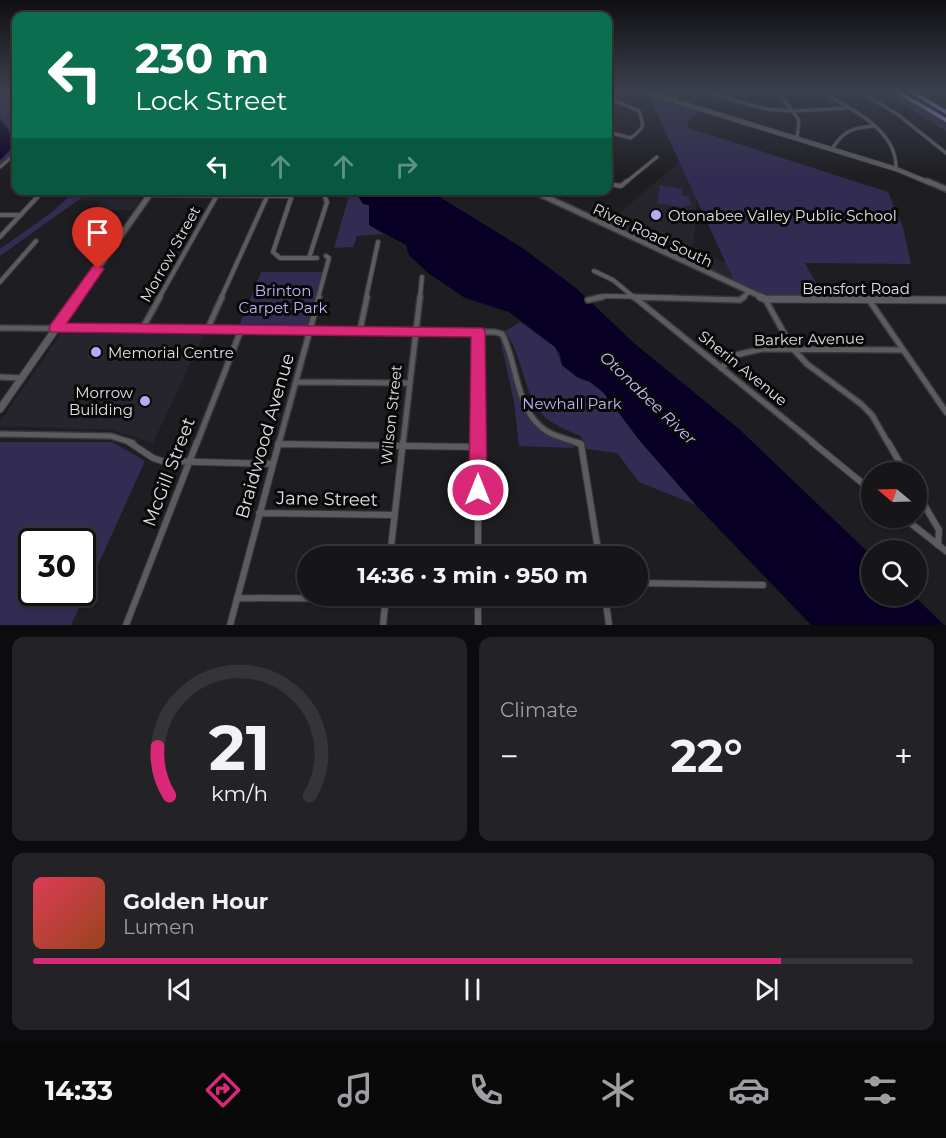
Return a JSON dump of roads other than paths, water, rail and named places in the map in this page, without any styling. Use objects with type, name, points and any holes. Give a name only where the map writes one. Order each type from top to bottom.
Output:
[{"type":"street","points":[[612,133],[631,138],[643,128],[642,119]]},
{"type":"street","points":[[735,119],[896,169],[946,189]]},
{"type":"street","points":[[797,138],[798,119]]},
{"type":"street","points":[[864,119],[897,151],[896,169]]},
{"type":"street","points":[[903,119],[946,153]]},
{"type":"street","points":[[831,149],[845,129],[873,126]]},
{"type":"street","points":[[0,167],[12,156]]},
{"type":"street","points":[[612,186],[621,186],[657,158]]},
{"type":"street","points":[[0,237],[39,195]]},
{"type":"street","points":[[0,409],[151,195]]},
{"type":"street","name":"Morrow Street","points":[[142,329],[217,195]]},
{"type":"street","points":[[207,330],[268,195]]},
{"type":"street","points":[[282,195],[291,198],[273,252],[275,256],[317,258]]},
{"type":"street","points":[[309,258],[327,202],[324,195]]},
{"type":"street","name":"River Road South","points":[[542,195],[765,299]]},
{"type":"street","points":[[0,215],[21,215]]},
{"type":"street","points":[[0,282],[36,241]]},
{"type":"street","points":[[360,330],[378,242]]},
{"type":"street","name":"Braidwood Avenue","points":[[230,625],[329,258],[326,256]]},
{"type":"street","name":"Sherin Avenue","points":[[594,271],[613,280],[861,482]]},
{"type":"street","name":"Wilson Street","points":[[391,546],[408,382],[422,277]]},
{"type":"street","points":[[588,300],[606,296],[636,299],[740,300],[749,292]]},
{"type":"street","points":[[765,299],[793,350],[807,364],[861,404],[872,415],[900,462]]},
{"type":"street","name":"Bensfort Road","points":[[765,299],[946,300]]},
{"type":"street","points":[[869,300],[946,412]]},
{"type":"street","points":[[0,328],[360,330],[495,332],[502,334],[533,419],[544,430],[581,444],[596,546]]},
{"type":"street","name":"McGill Street","points":[[126,625],[241,330]]},
{"type":"street","points":[[478,332],[478,546]]},
{"type":"street","name":"Barker Avenue","points":[[721,368],[744,352],[762,349],[903,350]]},
{"type":"street","points":[[0,377],[21,378]]},
{"type":"street","points":[[296,382],[408,382]]},
{"type":"street","points":[[0,434],[111,436],[132,443],[153,458],[188,463],[273,464]]},
{"type":"street","points":[[278,444],[478,447]]},
{"type":"street","points":[[927,510],[939,530],[938,545]]},
{"type":"street","name":"Jane Street","points":[[259,513],[394,515]]},
{"type":"street","points":[[917,528],[946,551]]},
{"type":"street","points":[[648,583],[763,585]]},
{"type":"street","points":[[237,598],[297,598]]},
{"type":"street","points":[[383,625],[384,606]]},
{"type":"street","points":[[478,606],[478,625]]},
{"type":"street","points":[[606,606],[609,625]]},
{"type":"water","points":[[1,119],[12,137],[12,146],[0,160]]},
{"type":"water","name":"Otonabee River","points":[[357,195],[436,195],[524,249],[576,288],[635,344],[739,429],[861,545],[861,606],[924,606],[944,625],[811,625],[696,505],[640,441],[603,392],[562,365],[560,354],[555,347],[509,312],[465,298],[428,273],[409,255],[406,245],[369,225],[369,205],[363,204]]},
{"type":"place","name":"Otonabee Valley Public School","points":[[656,215]]},
{"type":"place","name":"Memorial Centre","points":[[96,352]]},
{"type":"place","name":"Morrow Building","points":[[145,401]]},
{"type":"park label","name":"Brinton Carpet Park","points":[[283,298]]},
{"type":"park label","name":"Newhall Park","points":[[572,403]]}]
